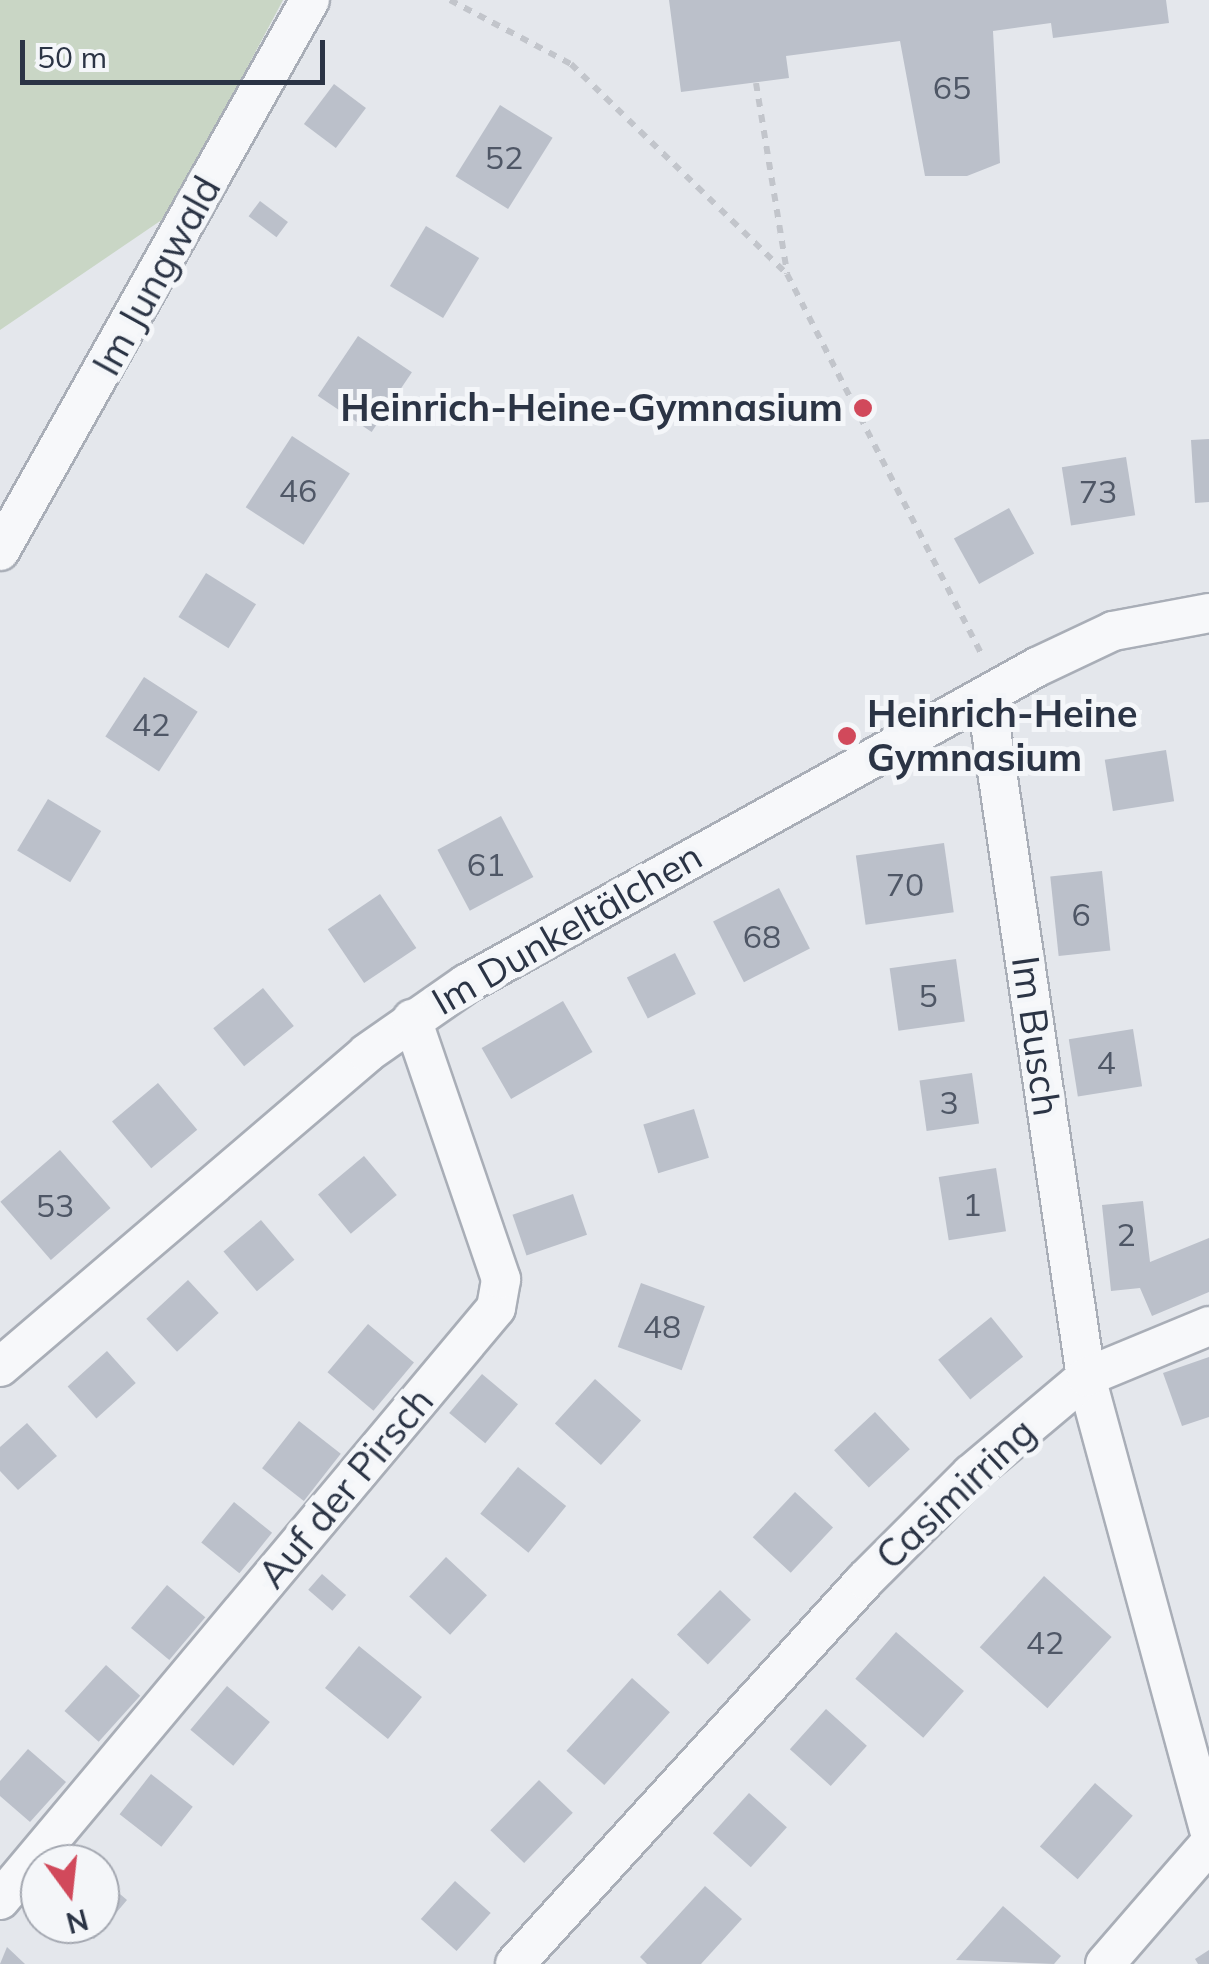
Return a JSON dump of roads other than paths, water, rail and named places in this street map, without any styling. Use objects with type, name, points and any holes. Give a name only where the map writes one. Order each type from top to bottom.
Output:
[{"type":"street","name":"Im Jungwald","points":[[0,551],[310,0]]},
{"type":"street","name":"Im Dunkeltälchen","points":[[0,1368],[412,1019],[986,696],[1113,630],[1209,614]]},
{"type":"street","name":"Im Busch","points":[[986,696],[1086,1377]]},
{"type":"street","name":"Auf der Pirsch","points":[[0,1900],[496,1308],[501,1280],[412,1019]]},
{"type":"street","name":"Casimirring","points":[[516,1964],[897,1546],[1086,1377],[1209,1326]]},
{"type":"street","points":[[1086,1377],[1209,1830]]},
{"type":"street","points":[[1105,1964],[1209,1844]]},
{"type":"place","name":"Heinrich-Heine-Gymnasium","points":[[863,408]]},
{"type":"place","name":"Heinrich-Heine Gymnasium","points":[[847,736]]}]
